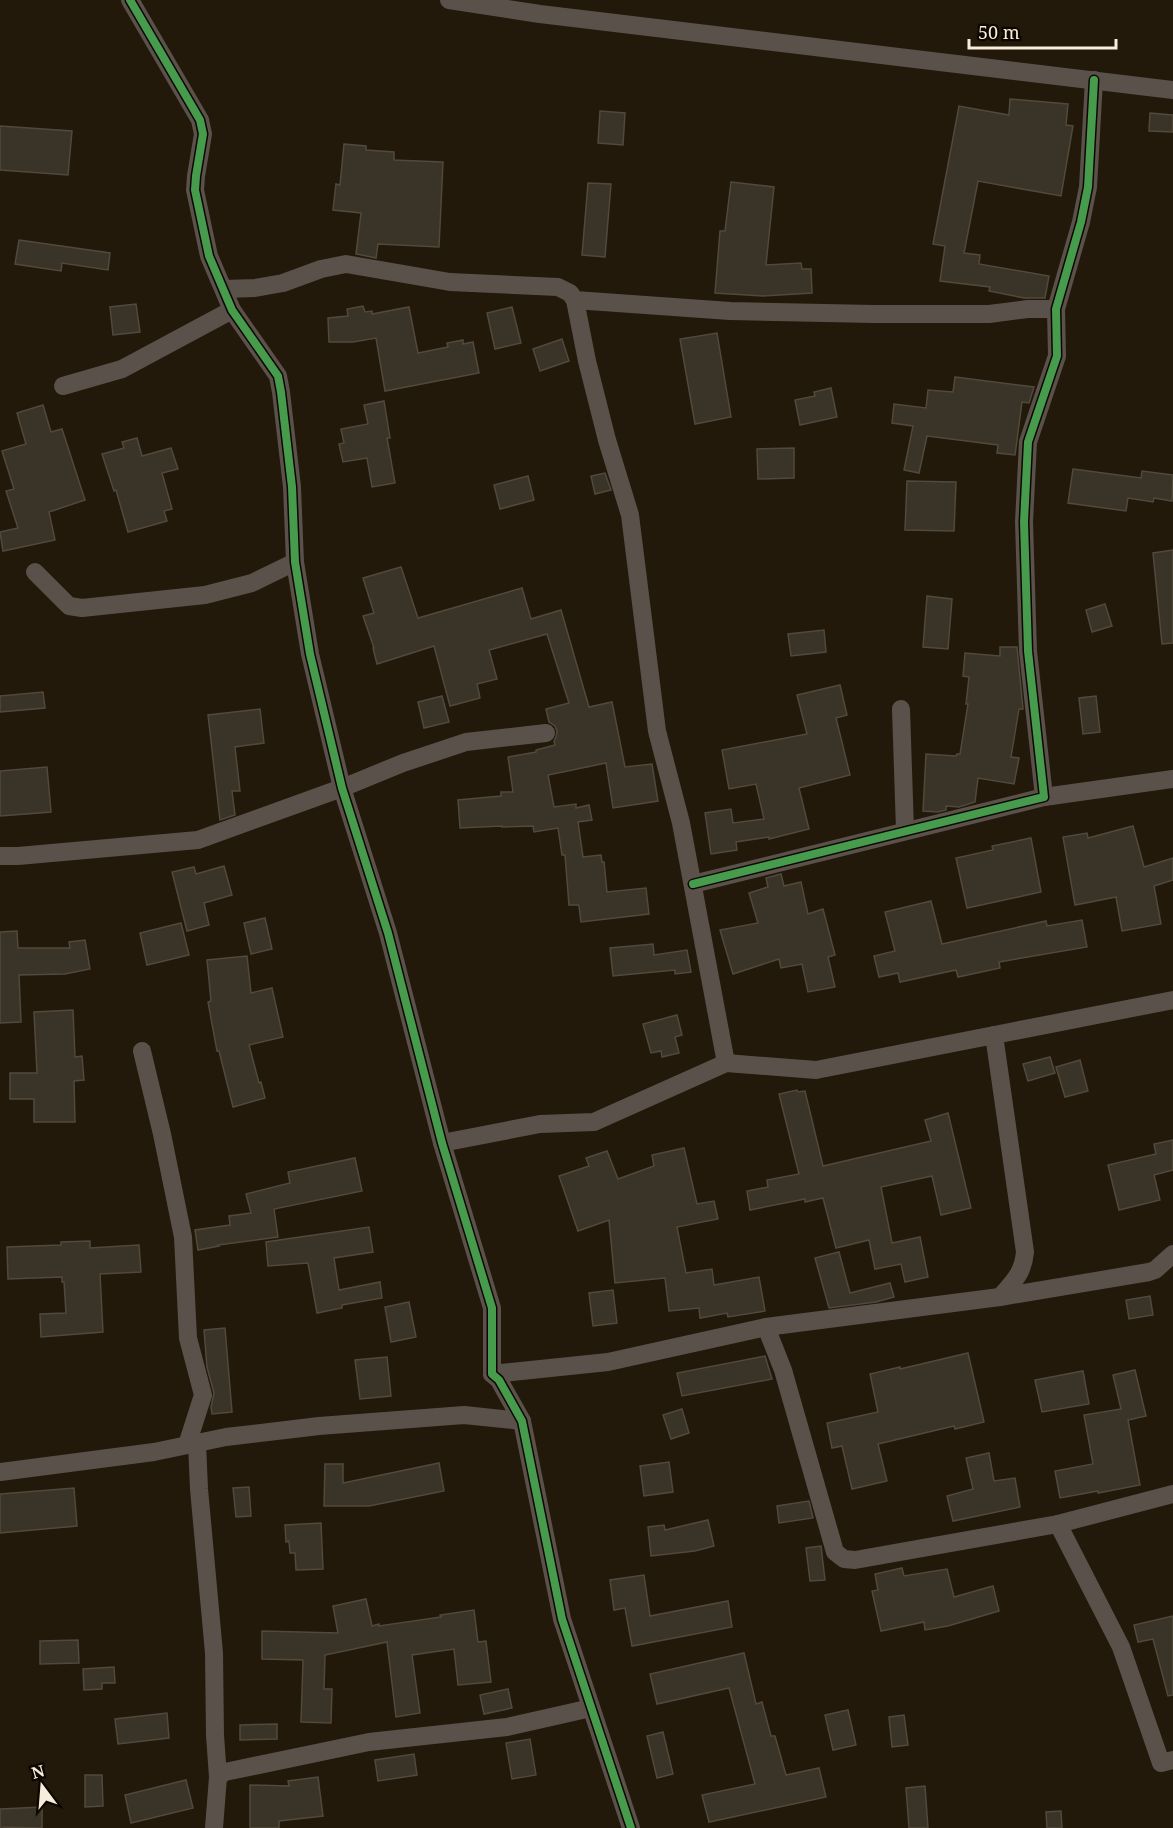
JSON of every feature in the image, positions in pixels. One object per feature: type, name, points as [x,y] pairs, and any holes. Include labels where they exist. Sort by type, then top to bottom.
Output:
[{"type":"street","points":[[130,0],[201,120],[203,134],[195,190],[209,256],[232,310],[278,376],[292,487],[295,562],[310,654],[342,788],[388,933],[442,1143],[492,1308],[492,1374],[499,1380],[522,1421],[562,1619],[631,1828]]},
{"type":"street","points":[[449,0],[540,14],[1173,90]]},
{"type":"street","points":[[1044,797],[1028,651],[1024,522],[1028,442],[1057,356],[1056,309],[1081,222],[1088,187],[1094,80]]},
{"type":"street","points":[[224,289],[255,288],[282,283],[321,269],[346,264],[450,282],[558,287],[570,293],[575,300],[604,429],[630,515],[657,731],[681,823],[726,1063]]},
{"type":"street","points":[[575,300],[730,311],[874,314],[989,314],[1028,309],[1056,309]]},
{"type":"street","points":[[63,386],[122,369],[232,310]]},
{"type":"street","points":[[35,572],[69,606],[82,608],[205,595],[252,583],[295,562]]},
{"type":"street","points":[[901,709],[905,830]]},
{"type":"street","points":[[0,856],[198,840],[342,788],[403,763],[466,742],[546,733]]},
{"type":"street","points":[[693,884],[1044,797],[1173,779]]},
{"type":"street","points":[[442,1143],[540,1124],[594,1122],[726,1063],[816,1070],[1173,1000]]},
{"type":"street","points":[[994,1035],[1025,1252],[1024,1265],[1019,1275],[1000,1297]]},
{"type":"street","points":[[142,1051],[183,1237],[188,1338],[203,1395],[192,1444],[199,1489],[214,1653],[214,1735],[218,1777],[214,1828]]},
{"type":"street","points":[[492,1374],[608,1362],[766,1327],[1000,1297],[1149,1272],[1155,1270],[1173,1254]]},
{"type":"street","points":[[766,1327],[783,1370],[836,1552],[844,1559],[855,1560],[1058,1524],[1173,1494]]},
{"type":"street","points":[[0,1472],[154,1452],[226,1437],[319,1426],[464,1415],[522,1421]]},
{"type":"street","points":[[1058,1524],[1121,1647],[1161,1763],[1173,1760]]},
{"type":"street","points":[[218,1777],[225,1772],[369,1742],[507,1727],[591,1708]]},
{"type":"building","points":[[1010,99],[1068,104],[1066,125],[1073,126],[1061,196],[978,181],[964,253],[980,255],[979,264],[1049,276],[1045,298],[1024,298],[989,291],[990,287],[940,281],[945,246],[933,244],[959,106],[1009,115]]},
{"type":"building","points":[[600,111],[625,113],[623,145],[598,143]]},
{"type":"building","points":[[1150,113],[1173,115],[1173,132],[1149,131]]},
{"type":"building","points":[[0,126],[72,131],[68,175],[0,170]]},
{"type":"building","points":[[344,144],[366,146],[366,150],[394,152],[394,160],[443,162],[439,247],[378,244],[376,258],[356,254],[361,213],[333,210],[336,184],[340,185]]},
{"type":"building","points":[[731,182],[774,187],[766,265],[801,263],[802,269],[811,269],[812,293],[763,296],[715,293],[720,231],[725,231]]},
{"type":"building","points":[[588,183],[611,184],[605,257],[582,255]]},
{"type":"building","points":[[19,240],[110,253],[108,270],[62,263],[61,271],[15,264]]},
{"type":"building","points":[[136,304],[140,332],[113,335],[110,307]]},
{"type":"building","points":[[363,306],[365,312],[372,311],[372,314],[409,307],[418,353],[448,347],[447,343],[463,340],[463,344],[473,342],[479,373],[385,391],[376,338],[353,342],[329,342],[328,318],[348,316],[347,309]]},
{"type":"building","points":[[512,307],[521,343],[495,349],[487,313]]},
{"type":"building","points":[[717,333],[731,417],[695,424],[680,339]]},
{"type":"building","points":[[562,339],[569,361],[540,371],[533,349]]},
{"type":"building","points":[[955,377],[1034,387],[1029,403],[1022,402],[1015,455],[997,453],[998,445],[927,436],[919,473],[904,470],[913,426],[892,423],[894,404],[926,408],[928,390],[953,392]]},
{"type":"building","points":[[831,388],[837,417],[800,425],[795,400],[815,396],[814,392]]},
{"type":"building","points":[[384,401],[390,438],[387,438],[395,483],[372,487],[367,458],[343,462],[339,444],[344,443],[341,429],[368,424],[364,405]]},
{"type":"building","points":[[43,405],[51,432],[62,429],[85,500],[49,512],[55,540],[3,551],[0,532],[18,528],[6,491],[14,489],[2,451],[26,444],[17,413]]},
{"type":"building","points":[[137,438],[142,456],[171,448],[178,469],[162,473],[172,509],[164,511],[167,521],[128,532],[116,490],[114,491],[102,454],[124,448],[122,442]]},
{"type":"building","points":[[794,448],[794,478],[758,479],[757,449]]},
{"type":"building","points":[[1073,469],[1141,478],[1142,471],[1173,475],[1172,501],[1154,498],[1153,502],[1128,498],[1126,511],[1068,503]]},
{"type":"building","points":[[605,473],[611,490],[595,494],[591,476]]},
{"type":"building","points":[[528,476],[534,500],[500,509],[494,485]]},
{"type":"building","points":[[907,481],[956,482],[954,531],[905,530]]},
{"type":"building","points":[[1173,550],[1173,643],[1162,644],[1153,553]]},
{"type":"building","points":[[401,567],[418,618],[522,588],[531,619],[561,610],[589,707],[612,702],[625,767],[652,764],[658,801],[613,808],[606,763],[548,775],[554,807],[576,804],[576,808],[589,805],[592,820],[578,822],[583,857],[601,855],[602,862],[604,862],[607,892],[646,888],[649,914],[581,922],[579,906],[569,905],[565,855],[562,855],[558,828],[534,832],[533,826],[460,828],[458,800],[501,796],[501,792],[513,792],[508,757],[536,752],[536,750],[555,745],[557,731],[555,726],[549,722],[546,709],[569,703],[547,634],[489,650],[497,679],[477,684],[480,698],[450,706],[434,646],[377,664],[363,616],[374,613],[363,578]]},
{"type":"building","points":[[927,596],[952,599],[948,649],[923,647]]},
{"type":"building","points":[[1105,604],[1112,626],[1092,632],[1086,610]]},
{"type":"building","points":[[824,630],[826,652],[791,656],[788,634]]},
{"type":"building","points":[[1000,647],[1017,647],[1023,709],[1019,709],[1011,757],[1019,758],[1014,784],[978,778],[975,802],[959,807],[946,806],[946,810],[938,812],[923,811],[926,754],[956,756],[960,754],[968,704],[966,704],[969,677],[963,676],[965,653],[1000,656]]},
{"type":"building","points":[[840,685],[847,715],[836,718],[850,775],[799,788],[809,829],[769,839],[769,837],[736,842],[737,850],[711,854],[705,813],[731,809],[733,823],[764,819],[756,784],[729,789],[722,750],[807,734],[797,695]]},
{"type":"building","points":[[43,692],[45,708],[0,712],[0,696]]},
{"type":"building","points":[[442,696],[449,722],[424,728],[418,702]]},
{"type":"building","points":[[1096,696],[1100,732],[1083,734],[1079,698]]},
{"type":"building","points":[[260,709],[264,743],[235,747],[240,791],[232,791],[235,815],[220,820],[208,715]]},
{"type":"building","points":[[47,767],[51,812],[0,816],[0,771]]},
{"type":"building","points":[[1133,826],[1144,867],[1173,858],[1173,880],[1154,886],[1161,924],[1122,931],[1116,897],[1075,905],[1063,837],[1087,833],[1088,838]]},
{"type":"building","points":[[1031,838],[1041,892],[967,908],[956,858],[993,850],[992,846]]},
{"type":"building","points":[[224,866],[232,895],[204,903],[209,925],[187,931],[172,872],[194,867],[196,874]]},
{"type":"building","points":[[781,874],[784,886],[801,882],[808,914],[823,909],[835,955],[828,957],[835,987],[808,992],[802,964],[781,968],[779,959],[733,974],[720,930],[758,923],[749,893],[768,887],[766,878]]},
{"type":"building","points":[[931,901],[942,944],[1046,921],[1047,926],[1082,920],[1087,947],[999,962],[1000,968],[958,977],[956,970],[900,982],[898,973],[879,977],[874,956],[895,951],[885,912]]},
{"type":"building","points":[[265,918],[272,949],[251,954],[244,923]]},
{"type":"building","points":[[181,923],[189,955],[147,965],[140,933]]},
{"type":"building","points":[[17,931],[18,948],[70,948],[69,942],[85,940],[90,969],[65,974],[19,975],[21,1022],[0,1023],[0,932]]},
{"type":"building","points":[[653,944],[654,955],[687,950],[691,972],[675,974],[675,970],[613,976],[610,948]]},
{"type":"building","points":[[247,956],[251,993],[272,988],[283,1037],[249,1045],[265,1098],[233,1107],[219,1051],[217,1051],[208,1002],[211,1001],[207,960]]},
{"type":"building","points":[[73,1010],[75,1057],[82,1056],[84,1080],[74,1081],[75,1122],[34,1122],[34,1099],[10,1099],[10,1073],[37,1073],[34,1012]]},
{"type":"building","points":[[677,1015],[682,1035],[675,1037],[679,1053],[662,1057],[661,1051],[651,1053],[643,1024]]},
{"type":"building","points":[[1050,1057],[1055,1073],[1028,1081],[1023,1064]]},
{"type":"building","points":[[1080,1060],[1088,1091],[1065,1097],[1056,1067]]},
{"type":"building","points":[[797,1090],[798,1092],[805,1091],[823,1166],[931,1141],[925,1120],[948,1113],[971,1208],[941,1215],[932,1176],[881,1187],[892,1243],[920,1237],[928,1277],[905,1282],[901,1264],[875,1269],[869,1240],[836,1248],[823,1198],[805,1202],[805,1199],[750,1210],[747,1191],[768,1187],[767,1180],[799,1174],[779,1094]]},
{"type":"building","points":[[1173,1140],[1173,1170],[1154,1175],[1160,1200],[1119,1210],[1108,1165],[1156,1154],[1154,1144]]},
{"type":"building","points":[[684,1148],[697,1204],[714,1201],[718,1219],[677,1227],[686,1273],[712,1269],[714,1285],[759,1277],[765,1311],[728,1317],[727,1313],[700,1318],[699,1308],[669,1311],[665,1278],[615,1283],[609,1220],[578,1231],[559,1176],[589,1166],[586,1158],[607,1151],[618,1179],[654,1166],[652,1155]]},
{"type":"building","points":[[355,1158],[362,1191],[274,1209],[278,1237],[198,1250],[195,1230],[230,1225],[229,1216],[251,1213],[246,1194],[290,1183],[288,1172]]},
{"type":"building","points":[[369,1227],[373,1252],[334,1258],[339,1290],[380,1282],[382,1298],[342,1305],[342,1308],[317,1313],[308,1263],[268,1266],[266,1242]]},
{"type":"building","points":[[90,1241],[90,1248],[139,1245],[141,1272],[100,1274],[103,1332],[41,1337],[40,1314],[66,1313],[64,1282],[62,1282],[62,1277],[8,1279],[7,1247],[61,1245],[61,1242]]},
{"type":"building","points":[[839,1252],[850,1293],[890,1283],[894,1297],[876,1302],[829,1308],[815,1258]]},
{"type":"building","points":[[613,1290],[617,1323],[593,1326],[589,1293]]},
{"type":"building","points":[[1150,1296],[1153,1315],[1129,1319],[1126,1300]]},
{"type":"building","points":[[409,1302],[416,1337],[391,1342],[385,1307]]},
{"type":"building","points":[[225,1328],[232,1412],[212,1414],[214,1393],[207,1367],[204,1330]]},
{"type":"building","points":[[968,1353],[984,1422],[955,1429],[954,1426],[878,1444],[887,1481],[852,1489],[842,1446],[832,1448],[827,1423],[878,1412],[870,1374]]},
{"type":"building","points":[[765,1356],[772,1379],[682,1396],[677,1373]]},
{"type":"building","points":[[387,1357],[391,1396],[360,1399],[355,1360]]},
{"type":"building","points":[[1135,1370],[1146,1416],[1128,1420],[1140,1485],[1060,1498],[1055,1471],[1093,1464],[1084,1415],[1121,1409],[1113,1375]]},
{"type":"building","points":[[1083,1371],[1089,1404],[1042,1412],[1035,1380]]},
{"type":"building","points":[[682,1409],[689,1433],[671,1439],[663,1415]]},
{"type":"building","points":[[989,1453],[994,1481],[1015,1478],[1020,1507],[953,1521],[947,1496],[973,1489],[966,1458]]},
{"type":"building","points":[[669,1462],[673,1492],[644,1496],[640,1466]]},
{"type":"building","points":[[439,1463],[444,1491],[369,1506],[324,1506],[325,1464],[343,1464],[343,1483]]},
{"type":"building","points":[[249,1487],[251,1516],[236,1517],[233,1488]]},
{"type":"building","points":[[74,1488],[77,1526],[0,1533],[0,1494]]},
{"type":"building","points":[[809,1501],[813,1518],[779,1523],[777,1506]]},
{"type":"building","points":[[708,1520],[714,1546],[695,1551],[651,1556],[648,1527],[664,1525],[665,1530]]},
{"type":"building","points":[[321,1523],[323,1569],[296,1570],[295,1553],[290,1553],[289,1541],[286,1542],[285,1525]]},
{"type":"building","points":[[821,1546],[825,1580],[810,1581],[806,1548]]},
{"type":"building","points":[[902,1568],[904,1576],[947,1569],[954,1597],[993,1586],[999,1611],[948,1626],[925,1630],[924,1622],[881,1631],[872,1591],[878,1590],[875,1574]]},
{"type":"building","points":[[644,1575],[650,1616],[728,1601],[732,1627],[632,1646],[625,1608],[614,1610],[610,1580]]},
{"type":"building","points":[[366,1599],[372,1626],[441,1617],[440,1615],[474,1610],[478,1642],[486,1641],[491,1682],[458,1685],[454,1649],[412,1655],[420,1713],[396,1717],[387,1642],[325,1655],[324,1689],[332,1689],[331,1723],[301,1722],[303,1660],[262,1659],[262,1631],[338,1633],[333,1606]]},
{"type":"building","points":[[1173,1616],[1173,1695],[1168,1696],[1153,1639],[1138,1642],[1134,1625]]},
{"type":"building","points":[[78,1640],[79,1663],[40,1664],[40,1641]]},
{"type":"building","points":[[744,1653],[756,1704],[762,1702],[771,1736],[775,1736],[786,1775],[819,1768],[826,1797],[709,1822],[702,1795],[755,1784],[729,1688],[657,1704],[650,1674]]},
{"type":"building","points":[[114,1667],[115,1683],[102,1683],[102,1689],[84,1690],[83,1669]]},
{"type":"building","points":[[508,1689],[512,1708],[484,1714],[480,1695]]},
{"type":"building","points":[[848,1710],[856,1745],[833,1750],[825,1715]]},
{"type":"building","points":[[167,1713],[169,1738],[118,1744],[115,1719]]},
{"type":"building","points":[[904,1715],[908,1745],[892,1747],[889,1717]]},
{"type":"building","points":[[277,1724],[277,1739],[240,1740],[240,1725]]},
{"type":"building","points":[[663,1732],[673,1774],[657,1778],[647,1736]]},
{"type":"building","points":[[530,1739],[536,1775],[512,1779],[506,1743]]},
{"type":"building","points":[[414,1754],[417,1775],[378,1781],[375,1760]]},
{"type":"building","points":[[85,1775],[102,1775],[103,1806],[85,1807]]},
{"type":"building","points":[[318,1777],[323,1816],[279,1821],[279,1828],[250,1828],[250,1785],[289,1786],[288,1781]]},
{"type":"building","points":[[186,1780],[193,1808],[131,1823],[125,1795]]},
{"type":"building","points":[[925,1786],[928,1828],[909,1828],[906,1788]]},
{"type":"building","points":[[42,1807],[42,1828],[0,1827],[0,1809]]},
{"type":"building","points":[[1061,1811],[1062,1828],[1047,1828],[1046,1812]]},
{"type":"cycle path","points":[[130,0],[200,120],[203,134],[195,190],[209,256],[232,310],[278,376],[292,487],[295,562],[310,654],[342,788],[388,933],[442,1143],[492,1308],[492,1374],[499,1380],[522,1421],[562,1619],[631,1828]]},
{"type":"cycle path","points":[[693,884],[1044,797],[1028,651],[1024,522],[1028,442],[1057,356],[1056,309],[1081,222],[1088,187],[1094,80]]}]
